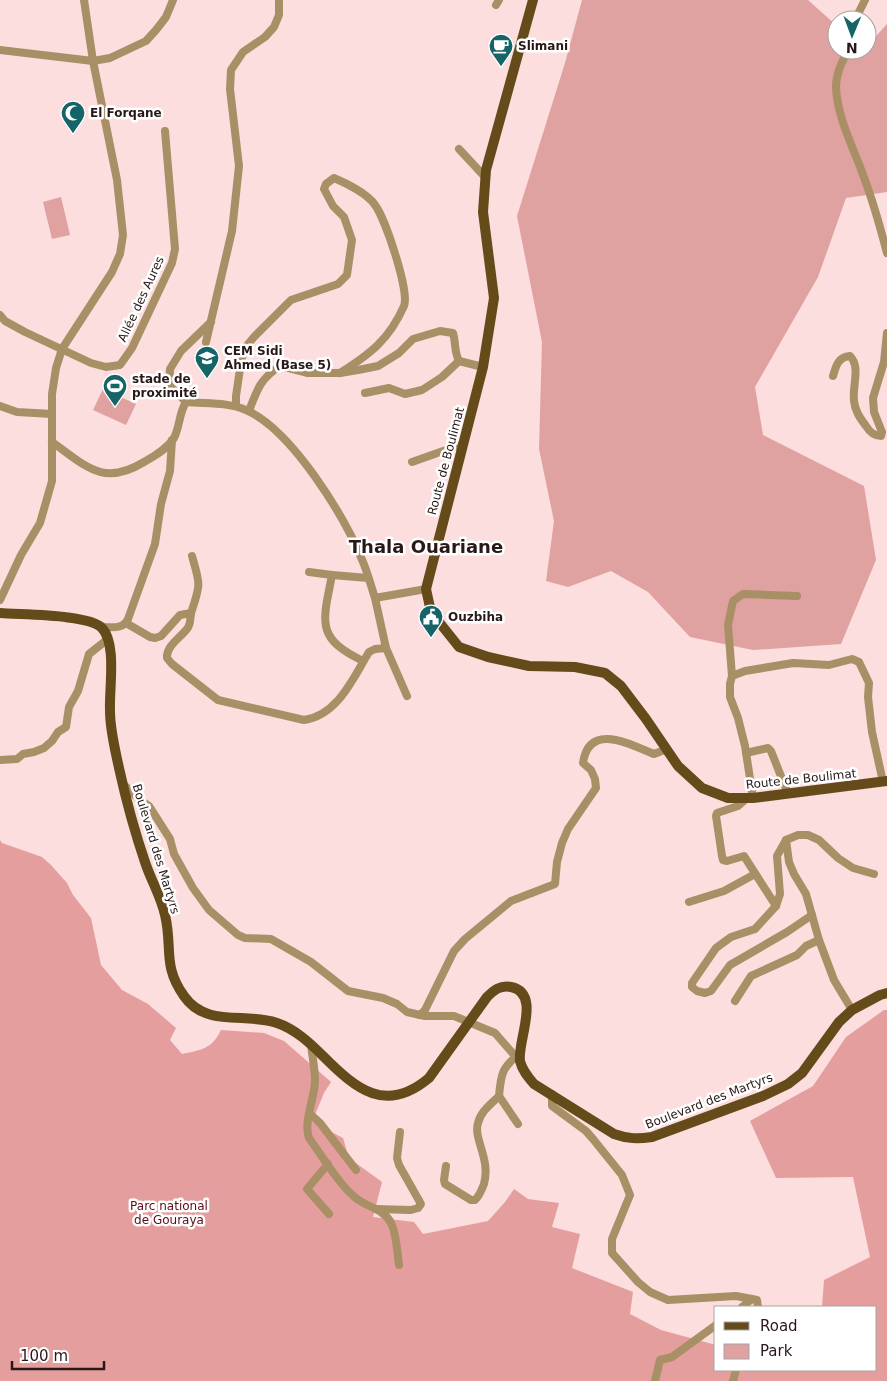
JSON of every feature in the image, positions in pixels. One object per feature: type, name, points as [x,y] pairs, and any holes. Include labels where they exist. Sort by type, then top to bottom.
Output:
[{"type":"main road","name":"Route de Boulimat","points":[[533,0],[486,170],[483,212],[494,298],[483,367],[426,589],[431,612],[458,647],[488,657],[529,666],[575,668],[605,673],[621,686],[678,766],[702,788],[728,798],[788,794],[885,781]]},
{"type":"main road","points":[[0,613],[86,620],[101,627]]},
{"type":"main road","name":"Boulevard des Martyrs","points":[[101,627],[108,639],[111,652],[109,694],[113,742],[146,867],[166,916],[169,966],[174,982],[185,999],[199,1011],[217,1017],[257,1019],[275,1022],[288,1027],[311,1044],[355,1085],[371,1093],[390,1096],[406,1093],[417,1088],[429,1078],[494,990],[502,986],[511,987],[520,990],[525,997],[527,1019],[518,1055],[527,1076],[534,1084],[614,1134],[627,1138],[652,1138],[763,1096],[788,1084],[802,1072],[833,1029],[852,1010],[887,993]]},
{"type":"street","points":[[0,600],[21,555],[40,522],[52,481],[53,385],[62,349],[112,272],[120,254],[123,235],[117,180],[93,61],[84,0]]},
{"type":"street","points":[[0,50],[93,61],[110,58],[146,40],[166,17],[174,0]]},
{"type":"street","points":[[206,342],[232,231],[239,166],[230,89],[231,70],[243,52],[265,37],[274,27],[280,15],[279,0]]},
{"type":"street","points":[[843,60],[838,72],[836,88],[847,135],[876,211],[887,253]]},
{"type":"street","name":"Allée des Aures","points":[[0,315],[6,321],[25,332],[91,363],[106,367],[120,365],[132,348],[172,263],[175,249],[164,131]]},
{"type":"street","points":[[459,149],[485,177]]},
{"type":"street","points":[[236,406],[244,349],[254,337],[291,300],[338,284],[347,275],[352,240],[344,217],[332,206],[324,189],[326,184],[334,178],[347,183],[374,203],[384,222],[406,291],[405,304],[386,338],[367,355],[340,373]]},
{"type":"street","points":[[210,322],[181,351],[170,369],[169,385],[186,402],[236,406],[249,411],[278,432],[296,450],[336,509],[360,555],[376,598],[386,648],[407,696]]},
{"type":"street","points":[[249,411],[259,387],[267,374],[280,366],[307,373],[340,373],[378,366],[399,353],[413,339],[440,331],[453,333],[456,343],[455,353],[459,361],[483,367]]},
{"type":"street","points":[[833,376],[838,362],[844,356],[850,356],[854,360],[856,371],[854,400],[857,413],[869,430],[877,436],[881,436],[882,432],[874,412],[873,398],[884,362],[887,333]]},
{"type":"street","points":[[366,393],[389,388],[405,394],[422,390],[442,377],[459,361]]},
{"type":"street","points":[[52,442],[86,467],[104,474],[118,474],[160,453],[172,440],[179,428],[182,409],[186,402]]},
{"type":"street","points":[[0,406],[17,412],[52,414]]},
{"type":"street","points":[[101,627],[119,627],[126,623],[155,544],[161,504],[170,471],[172,440]]},
{"type":"street","points":[[412,462],[463,444]]},
{"type":"street","points":[[192,556],[199,581],[196,599],[188,627],[168,650],[167,658],[218,700],[304,720],[311,719],[331,708],[344,694],[369,652],[374,649],[386,648]]},
{"type":"street","points":[[309,572],[368,578]]},
{"type":"street","points":[[332,575],[326,608],[326,630],[330,638],[344,652],[363,661]]},
{"type":"street","points":[[376,598],[426,589]]},
{"type":"street","points":[[776,906],[744,856],[727,861],[724,860],[716,816],[717,813],[738,806],[750,798],[746,753],[738,718],[730,697],[732,676],[728,625],[733,601],[743,594],[797,596]]},
{"type":"street","points":[[126,623],[155,638],[161,636],[180,615],[191,613]]},
{"type":"street","points":[[0,760],[17,759],[23,754],[44,748],[52,742],[58,732],[66,727],[69,707],[78,691],[88,654],[108,639]]},
{"type":"street","points":[[732,676],[745,670],[794,663],[829,665],[852,658],[859,662],[869,683],[868,697],[872,732],[885,781]]},
{"type":"street","points":[[420,1015],[425,1010],[454,951],[465,939],[511,901],[555,884],[557,862],[565,836],[579,810],[596,788],[595,778],[591,770],[582,763],[586,749],[594,742],[602,739],[634,746],[654,754],[667,749]]},
{"type":"street","points":[[746,753],[768,748],[771,751],[788,794]]},
{"type":"street","points":[[123,784],[138,799],[150,806],[170,839],[174,854],[193,888],[209,910],[238,935],[246,938],[271,939],[311,962],[348,991],[383,998],[397,1004],[407,1012],[425,1016],[454,1016],[495,1034],[518,1055],[508,1062],[501,1075],[499,1096],[481,1114],[477,1125],[486,1162],[486,1176],[480,1196],[471,1200],[445,1184],[446,1166]]},
{"type":"street","points":[[812,915],[730,965],[711,991],[705,993],[697,992],[692,987],[692,983],[716,948],[731,937],[755,928],[776,906],[780,894],[777,856],[786,840],[798,835],[808,835],[819,840],[838,858],[853,868],[874,874]]},
{"type":"street","points":[[786,840],[794,874],[806,894],[819,940],[834,980],[852,1010]]},
{"type":"street","points":[[689,902],[724,891],[755,874]]},
{"type":"street","points":[[735,1001],[751,976],[796,954],[806,946],[819,940]]},
{"type":"street","points":[[311,1044],[315,1080],[307,1132],[309,1138],[357,1199],[376,1209],[387,1217],[392,1224],[399,1265]]},
{"type":"street","points":[[552,1094],[552,1106],[586,1131],[618,1170],[627,1186],[630,1195],[612,1239],[612,1253],[625,1270],[650,1292],[668,1300],[736,1296],[757,1300],[758,1306]]},
{"type":"street","points":[[499,1096],[518,1124]]},
{"type":"street","points":[[310,1114],[320,1123],[356,1170]]},
{"type":"street","points":[[376,1209],[411,1210],[418,1208],[420,1204],[397,1158],[400,1132]]},
{"type":"street","points":[[328,1164],[307,1189],[329,1214]]},
{"type":"street","points":[[743,1306],[752,1299]]},
{"type":"street","points":[[654,1381],[660,1360],[672,1357],[714,1326]]},
{"type":"green space","points":[[582,0],[808,0],[827,17],[827,60],[877,60],[877,35],[887,24],[887,192],[846,198],[818,277],[755,387],[763,435],[864,486],[876,560],[841,644],[753,650],[690,637],[648,592],[611,571],[568,587],[546,581],[554,521],[539,449],[542,342],[517,216],[565,63]]},
{"type":"green space","points":[[61,197],[70,235],[52,239],[43,202]]},
{"type":"green space","name":"stade de proximité","points":[[103,389],[136,404],[126,425],[93,410]]},
{"type":"green space","name":"Parc national de Gouraya","points":[[0,840],[2,843],[42,857],[67,883],[73,895],[91,918],[101,965],[122,990],[148,1004],[176,1028],[170,1040],[182,1054],[200,1050],[210,1045],[221,1030],[264,1033],[284,1041],[331,1082],[324,1093],[312,1122],[343,1138],[349,1158],[382,1182],[373,1217],[414,1222],[423,1234],[488,1221],[514,1189],[528,1199],[559,1203],[552,1227],[580,1234],[572,1268],[633,1292],[630,1314],[661,1330],[714,1344],[714,1371],[877,1371],[877,1306],[822,1306],[824,1280],[870,1257],[853,1177],[776,1178],[750,1121],[813,1086],[846,1037],[884,1010],[887,1010],[887,1381],[0,1381]]},
{"type":"place","name":"Slimani","points":[[501,67]]},
{"type":"place","name":"El Forqane","points":[[73,134]]},
{"type":"place","name":"CEM Sidi Ahmed (Base 5)","points":[[207,379]]},
{"type":"place","name":"stade de proximité","points":[[115,407]]},
{"type":"place","name":"Ouzbiha","points":[[431,638]]},
{"type":"district","name":"Thala Ouariane","points":[[426,546]]}]
